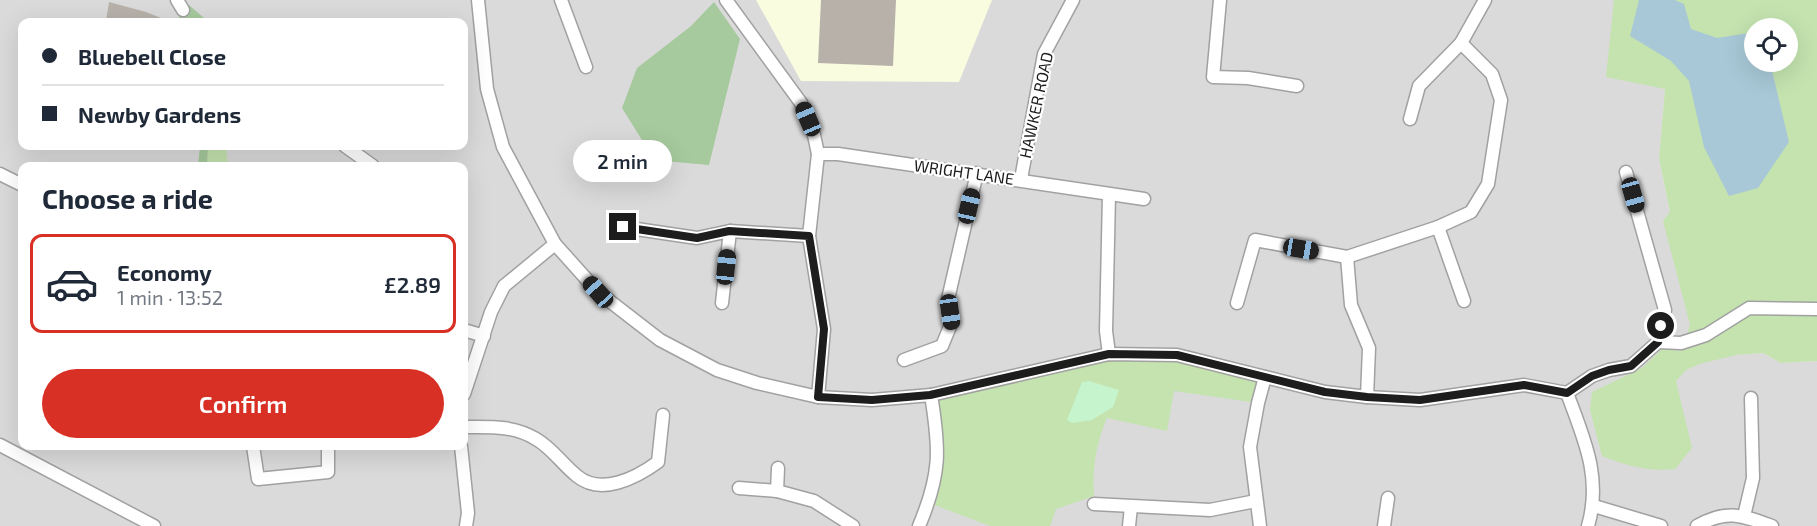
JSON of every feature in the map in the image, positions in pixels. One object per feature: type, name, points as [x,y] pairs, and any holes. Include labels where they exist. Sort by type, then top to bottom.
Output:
[{"type":"street","points":[[478,0],[488,89],[503,147],[555,244],[598,292],[660,340],[717,370],[756,383],[818,397],[872,400],[930,395],[1109,354],[1177,355],[1325,392],[1367,397],[1420,400],[1524,385],[1567,393],[1592,376],[1631,366],[1658,342],[1665,310],[1626,172]]},
{"type":"street","points":[[561,0],[586,67]]},
{"type":"street","points":[[726,0],[801,103],[814,135],[818,154],[809,236],[824,329],[818,397]]},
{"type":"street","name":"HAWKER ROAD","points":[[1021,180],[1044,54],[1073,0]]},
{"type":"street","points":[[1220,0],[1213,77],[1248,78],[1297,86]]},
{"type":"street","points":[[1410,119],[1419,86],[1461,43],[1485,0]]},
{"type":"street","points":[[1237,303],[1255,240],[1347,257],[1438,227],[1471,212],[1488,184],[1501,100],[1492,74],[1461,43]]},
{"type":"street","points":[[351,150],[367,162]]},
{"type":"street","name":"WRIGHT LANE","points":[[818,154],[838,154],[976,173],[1144,199]]},
{"type":"street","points":[[904,360],[942,346],[951,324],[948,299],[976,173]]},
{"type":"street","points":[[0,174],[18,183]]},
{"type":"street","points":[[1109,195],[1106,331],[1109,354]]},
{"type":"street","points":[[623,227],[697,238],[729,231],[809,236]]},
{"type":"street","points":[[1438,227],[1464,301]]},
{"type":"street","points":[[722,303],[729,231]]},
{"type":"street","points":[[468,382],[491,312],[504,286],[555,244]]},
{"type":"street","points":[[1347,257],[1351,304],[1369,348],[1367,397]]},
{"type":"street","points":[[1658,342],[1681,343],[1706,335],[1749,308],[1817,309]]},
{"type":"street","points":[[468,331],[484,336]]},
{"type":"street","points":[[1260,526],[1250,447],[1257,403],[1265,377]]},
{"type":"street","points":[[1567,393],[1591,457],[1594,506],[1588,526]]},
{"type":"street","points":[[920,526],[938,474],[939,450],[930,395]]},
{"type":"street","points":[[1744,516],[1753,478],[1751,398]]},
{"type":"street","points":[[468,427],[505,427],[523,432],[547,447],[579,478],[592,483],[610,484],[629,480],[661,466],[663,415]]},
{"type":"street","points":[[0,445],[154,526]]},
{"type":"street","points":[[254,450],[258,479],[328,472],[328,450]]},
{"type":"street","points":[[462,450],[466,482],[466,526]]},
{"type":"street","points":[[777,491],[778,468]]},
{"type":"street","points":[[739,488],[777,491],[814,501],[853,526]]},
{"type":"street","points":[[1384,526],[1388,498]]},
{"type":"street","points":[[1094,504],[1210,510],[1256,501]]},
{"type":"street","points":[[1594,506],[1661,526]]},
{"type":"street","points":[[1129,526],[1131,507]]},
{"type":"street","points":[[1696,526],[1716,515],[1744,516],[1772,526]]},
{"type":"shaded area","points":[[0,0],[1615,0],[1665,89],[1659,158],[1670,212],[1737,355],[1763,353],[1781,363],[1817,361],[1817,526],[0,526]]},
{"type":"shaded area","points":[[756,0],[992,0],[959,82],[801,81]]},
{"type":"green space","points":[[1614,0],[1817,0],[1817,361],[1781,363],[1763,353],[1737,355],[1702,363],[1686,370],[1676,381],[1692,448],[1675,469],[1656,470],[1621,463],[1602,456],[1590,410],[1592,392],[1642,368],[1662,349],[1681,351],[1690,325],[1663,221],[1670,212],[1659,158],[1665,89],[1606,77]]},
{"type":"green space","points":[[714,2],[740,39],[709,165],[664,161],[642,140],[622,108],[637,68],[691,26]]},
{"type":"green space","points":[[189,5],[204,18],[178,18]]},
{"type":"green space","points":[[200,150],[208,150],[207,162],[198,162]]},
{"type":"green space","points":[[208,150],[226,150],[228,162],[207,162]]},
{"type":"green space","points":[[1177,355],[1265,377],[1258,403],[1174,391],[1167,431],[1107,418],[1096,457],[1094,496],[1056,509],[1050,526],[990,526],[929,503],[939,450],[931,395],[1096,359]]},
{"type":"green space","points":[[1089,381],[1119,390],[1113,407],[1092,420],[1072,423],[1067,420],[1082,382]]},
{"type":"water","points":[[1639,0],[1675,0],[1684,4],[1691,29],[1717,38],[1744,34],[1744,72],[1772,72],[1789,142],[1758,188],[1729,196],[1704,147],[1689,81],[1671,61],[1630,36]]},
{"type":"building","points":[[821,0],[896,0],[893,66],[818,63]]},
{"type":"building","points":[[109,2],[161,18],[106,18]]},
{"type":"route","points":[[623,227],[697,238],[729,231],[809,236],[824,329],[818,397],[872,400],[930,395],[1109,354],[1177,355],[1325,392],[1367,397],[1420,400],[1524,385],[1567,393],[1592,376],[1631,366],[1658,342],[1661,326]]}]
